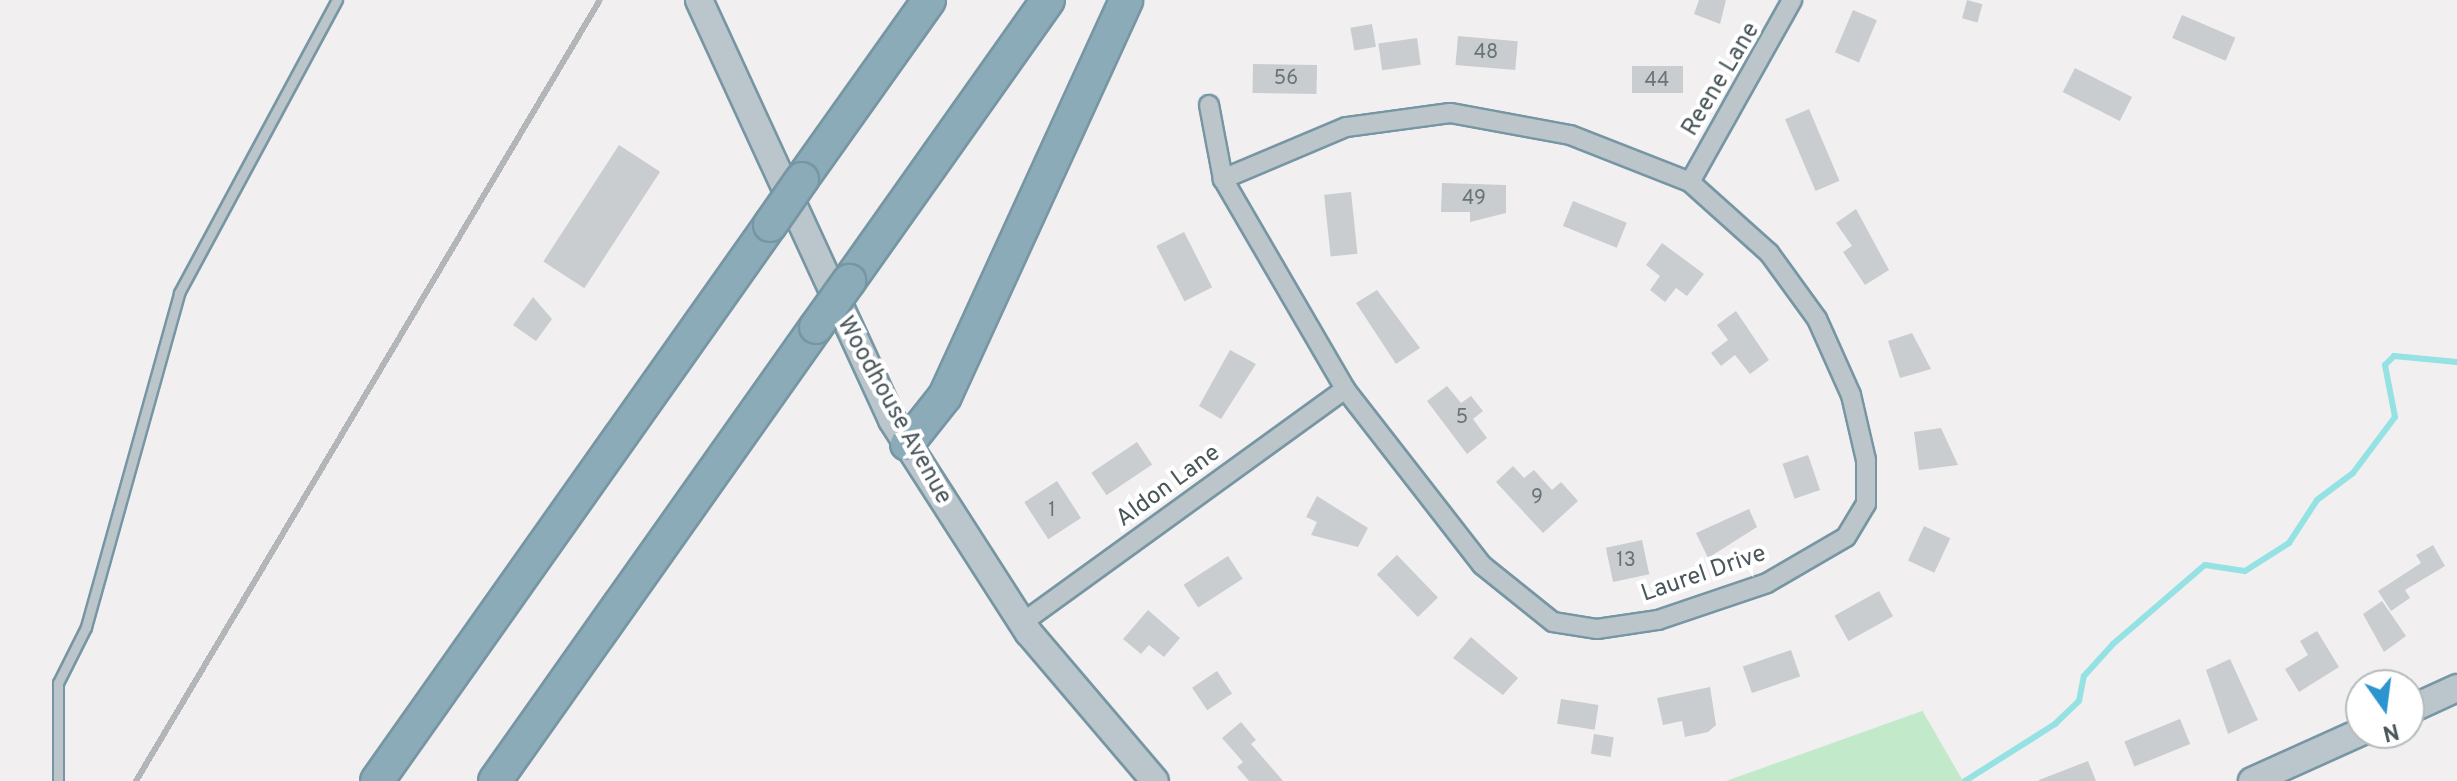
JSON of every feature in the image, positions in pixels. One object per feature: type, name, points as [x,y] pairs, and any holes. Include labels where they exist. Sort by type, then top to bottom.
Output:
[{"type":"highway","points":[[377,781],[929,0]]},
{"type":"highway","points":[[495,781],[1048,0]]},
{"type":"highway","points":[[907,444],[945,396],[1126,0]]},
{"type":"main road","name":"Woodhouse Avenue","points":[[699,0],[846,331],[907,444],[1022,623],[1155,781]]},
{"type":"main road","points":[[2425,703],[2457,688]]},
{"type":"main road","points":[[2252,781],[2345,739]]},
{"type":"street","name":"Reene Lane","points":[[1690,182],[1792,0]]},
{"type":"street","name":"Laurel Drive","points":[[1209,105],[1223,179],[1345,389],[1482,565],[1553,622],[1597,629],[1658,620],[1767,583],[1846,537],[1866,504],[1866,460],[1851,395],[1817,319],[1769,253],[1690,182],[1570,135],[1450,113],[1346,127],[1223,179]]},
{"type":"street","name":"Aldon Lane","points":[[1022,623],[1345,389]]},
{"type":"lane","points":[[58,781],[58,683],[86,627],[179,293],[337,0]]},
{"type":"green space","points":[[1922,711],[1963,781],[1726,781]]},
{"type":"building","points":[[1699,0],[1726,0],[1720,24],[1694,14]]},
{"type":"building","points":[[1967,0],[1982,4],[1978,22],[1962,18]]},
{"type":"building","points":[[1853,10],[1877,20],[1859,63],[1835,52]]},
{"type":"building","points":[[2182,15],[2235,38],[2226,61],[2172,38]]},
{"type":"building","points":[[1372,24],[1376,47],[1354,50],[1350,28]]},
{"type":"building","points":[[1458,36],[1518,41],[1515,70],[1455,65]]},
{"type":"building","points":[[1417,38],[1421,65],[1382,70],[1378,43]]},
{"type":"building","points":[[1253,64],[1317,65],[1316,94],[1252,93]]},
{"type":"building","points":[[1632,66],[1683,66],[1683,93],[1632,93]]},
{"type":"building","points":[[2075,68],[2132,97],[2120,121],[2063,92]]},
{"type":"building","points":[[1809,109],[1839,181],[1816,191],[1785,119]]},
{"type":"building","points":[[619,145],[660,172],[584,288],[543,262]]},
{"type":"building","points":[[1442,183],[1506,185],[1506,213],[1470,222],[1470,212],[1441,212]]},
{"type":"building","points":[[1351,192],[1357,254],[1331,256],[1324,195]]},
{"type":"building","points":[[1573,201],[1627,223],[1617,248],[1563,226]]},
{"type":"building","points":[[1856,209],[1889,270],[1865,285],[1843,252],[1852,246],[1836,223]]},
{"type":"building","points":[[1184,232],[1212,287],[1185,301],[1156,246]]},
{"type":"building","points":[[1662,243],[1704,274],[1687,296],[1676,288],[1665,302],[1650,290],[1660,276],[1646,265]]},
{"type":"building","points":[[1377,290],[1420,348],[1396,364],[1356,303]]},
{"type":"building","points":[[533,297],[552,319],[536,341],[513,325]]},
{"type":"building","points":[[1736,311],[1769,360],[1750,374],[1735,355],[1721,366],[1711,353],[1728,340],[1717,325]]},
{"type":"building","points":[[1912,333],[1931,369],[1900,378],[1888,341]]},
{"type":"building","points":[[1230,350],[1256,364],[1221,419],[1199,406]]},
{"type":"building","points":[[1447,386],[1461,403],[1471,396],[1483,411],[1473,419],[1487,438],[1467,454],[1427,401]]},
{"type":"building","points":[[1941,428],[1958,465],[1919,470],[1914,432]]},
{"type":"building","points":[[1137,442],[1152,464],[1107,495],[1091,473]]},
{"type":"building","points":[[1808,455],[1820,490],[1795,499],[1782,464]]},
{"type":"building","points":[[1513,466],[1524,478],[1534,470],[1552,490],[1561,482],[1578,501],[1543,533],[1496,482]]},
{"type":"building","points":[[1057,481],[1081,518],[1048,539],[1024,502]]},
{"type":"building","points":[[1317,496],[1368,528],[1358,547],[1311,535],[1317,522],[1306,517]]},
{"type":"building","points":[[1749,509],[1757,527],[1708,558],[1696,533]]},
{"type":"building","points":[[1924,526],[1950,538],[1934,573],[1908,560]]},
{"type":"building","points":[[1642,540],[1649,574],[1613,582],[1606,548]]},
{"type":"building","points":[[2433,545],[2445,566],[2405,590],[2410,598],[2391,611],[2378,591],[2421,563],[2416,555]]},
{"type":"building","points":[[1397,555],[1438,597],[1418,617],[1377,574]]},
{"type":"building","points":[[1228,556],[1243,579],[1198,608],[1184,585]]},
{"type":"building","points":[[1879,591],[1893,616],[1848,641],[1834,616]]},
{"type":"building","points":[[2382,601],[2406,636],[2384,652],[2363,614]]},
{"type":"building","points":[[1148,610],[1180,638],[1164,657],[1149,645],[1141,654],[1123,639]]},
{"type":"building","points":[[2317,631],[2339,667],[2299,692],[2285,669],[2308,655],[2300,641]]},
{"type":"building","points":[[1471,637],[1518,678],[1503,695],[1453,658]]},
{"type":"building","points":[[1791,650],[1800,676],[1752,693],[1743,667]]},
{"type":"building","points":[[2230,659],[2258,720],[2228,734],[2206,670]]},
{"type":"building","points":[[1217,671],[1232,693],[1207,710],[1192,688]]},
{"type":"building","points":[[1710,687],[1716,725],[1708,732],[1685,737],[1682,721],[1663,725],[1657,698]]},
{"type":"building","points":[[1561,699],[1599,705],[1595,730],[1557,724]]},
{"type":"building","points":[[2180,719],[2190,744],[2134,767],[2124,741]]},
{"type":"building","points":[[1241,722],[1256,740],[1251,744],[1283,781],[1249,781],[1237,767],[1243,762],[1222,738]]},
{"type":"building","points":[[1594,734],[1614,737],[1611,757],[1591,754]]},
{"type":"building","points":[[2088,761],[2096,781],[2039,781],[2039,780]]},
{"type":"waterway","points":[[1965,781],[2055,724],[2079,701],[2084,676],[2113,644],[2205,565],[2245,571],[2289,543],[2317,500],[2353,473],[2395,417],[2385,365],[2394,356],[2457,362]]},
{"type":"railway","points":[[136,781],[600,0]]}]
